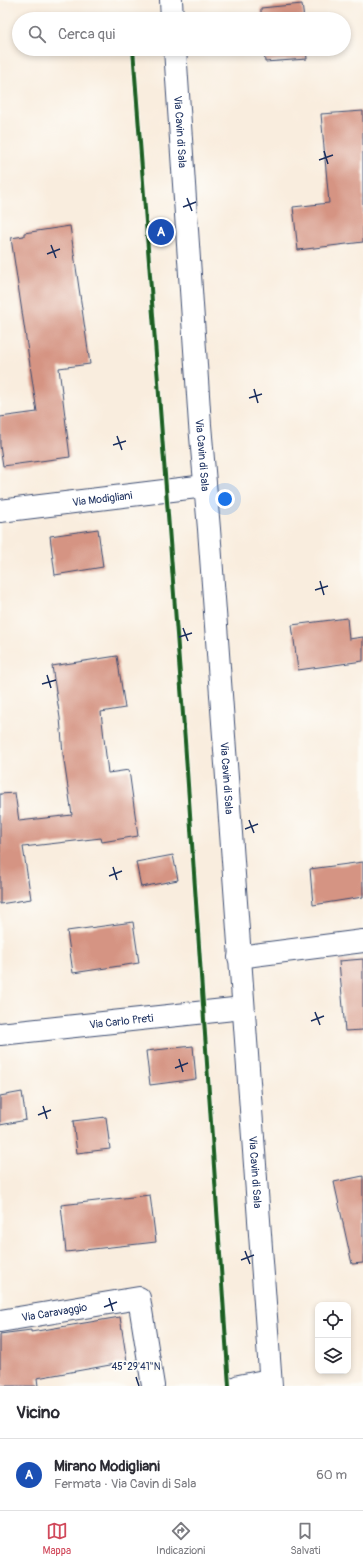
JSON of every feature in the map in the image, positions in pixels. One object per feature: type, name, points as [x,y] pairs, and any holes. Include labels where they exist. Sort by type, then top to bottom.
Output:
[{"type":"main road","points":[[171,0],[172,12]]},
{"type":"main road","name":"Via Cavin di Sala","points":[[174,56],[270,1383]]},
{"type":"main road","name":"Via Modigliani","points":[[0,511],[205,486]]},
{"type":"main road","points":[[239,958],[363,941]]},
{"type":"main road","name":"Via Carlo Preti","points":[[0,1034],[243,1008]]},
{"type":"main road","name":"Via Caravaggio","points":[[0,1321],[140,1298],[153,1386]]},
{"type":"main road","points":[[239,1386],[270,1383]]},
{"type":"building","points":[[302,4],[303,12],[261,12],[261,8]]},
{"type":"building","points":[[265,56],[307,56],[307,59],[265,62]]},
{"type":"building","points":[[363,111],[363,242],[298,250],[293,207],[329,203],[321,114]]},
{"type":"building","points":[[70,226],[90,364],[59,368],[70,457],[3,466],[0,446],[0,417],[37,412],[11,238],[24,236],[24,233]]},
{"type":"building","points":[[98,529],[103,567],[55,575],[50,536]]},
{"type":"building","points":[[347,618],[349,639],[363,637],[363,661],[298,670],[292,625]]},
{"type":"building","points":[[117,656],[125,708],[101,712],[108,773],[129,770],[138,836],[102,842],[101,838],[23,847],[31,899],[0,904],[0,794],[15,793],[19,821],[72,815],[52,666]]},
{"type":"building","points":[[173,855],[178,880],[141,887],[136,862]]},
{"type":"building","points":[[363,862],[363,897],[313,905],[310,869]]},
{"type":"building","points":[[133,922],[139,963],[73,973],[67,931]]},
{"type":"building","points":[[363,959],[363,1030],[345,1031],[339,961]]},
{"type":"building","points":[[193,1046],[196,1079],[150,1085],[146,1051]]},
{"type":"building","points":[[22,1092],[26,1120],[0,1125],[0,1096]]},
{"type":"building","points":[[106,1117],[110,1149],[77,1153],[73,1121]]},
{"type":"building","points":[[363,1176],[363,1263],[352,1264],[334,1182]]},
{"type":"building","points":[[150,1195],[156,1242],[66,1252],[61,1205]]},
{"type":"building","points":[[120,1317],[127,1362],[37,1378],[38,1386],[0,1386],[0,1334],[31,1330],[31,1332]]},
{"type":"cycle path","points":[[134,56],[185,741],[229,1386]]},
{"type":"place","name":"Mirano Modigliani","points":[[161,232]]}]
